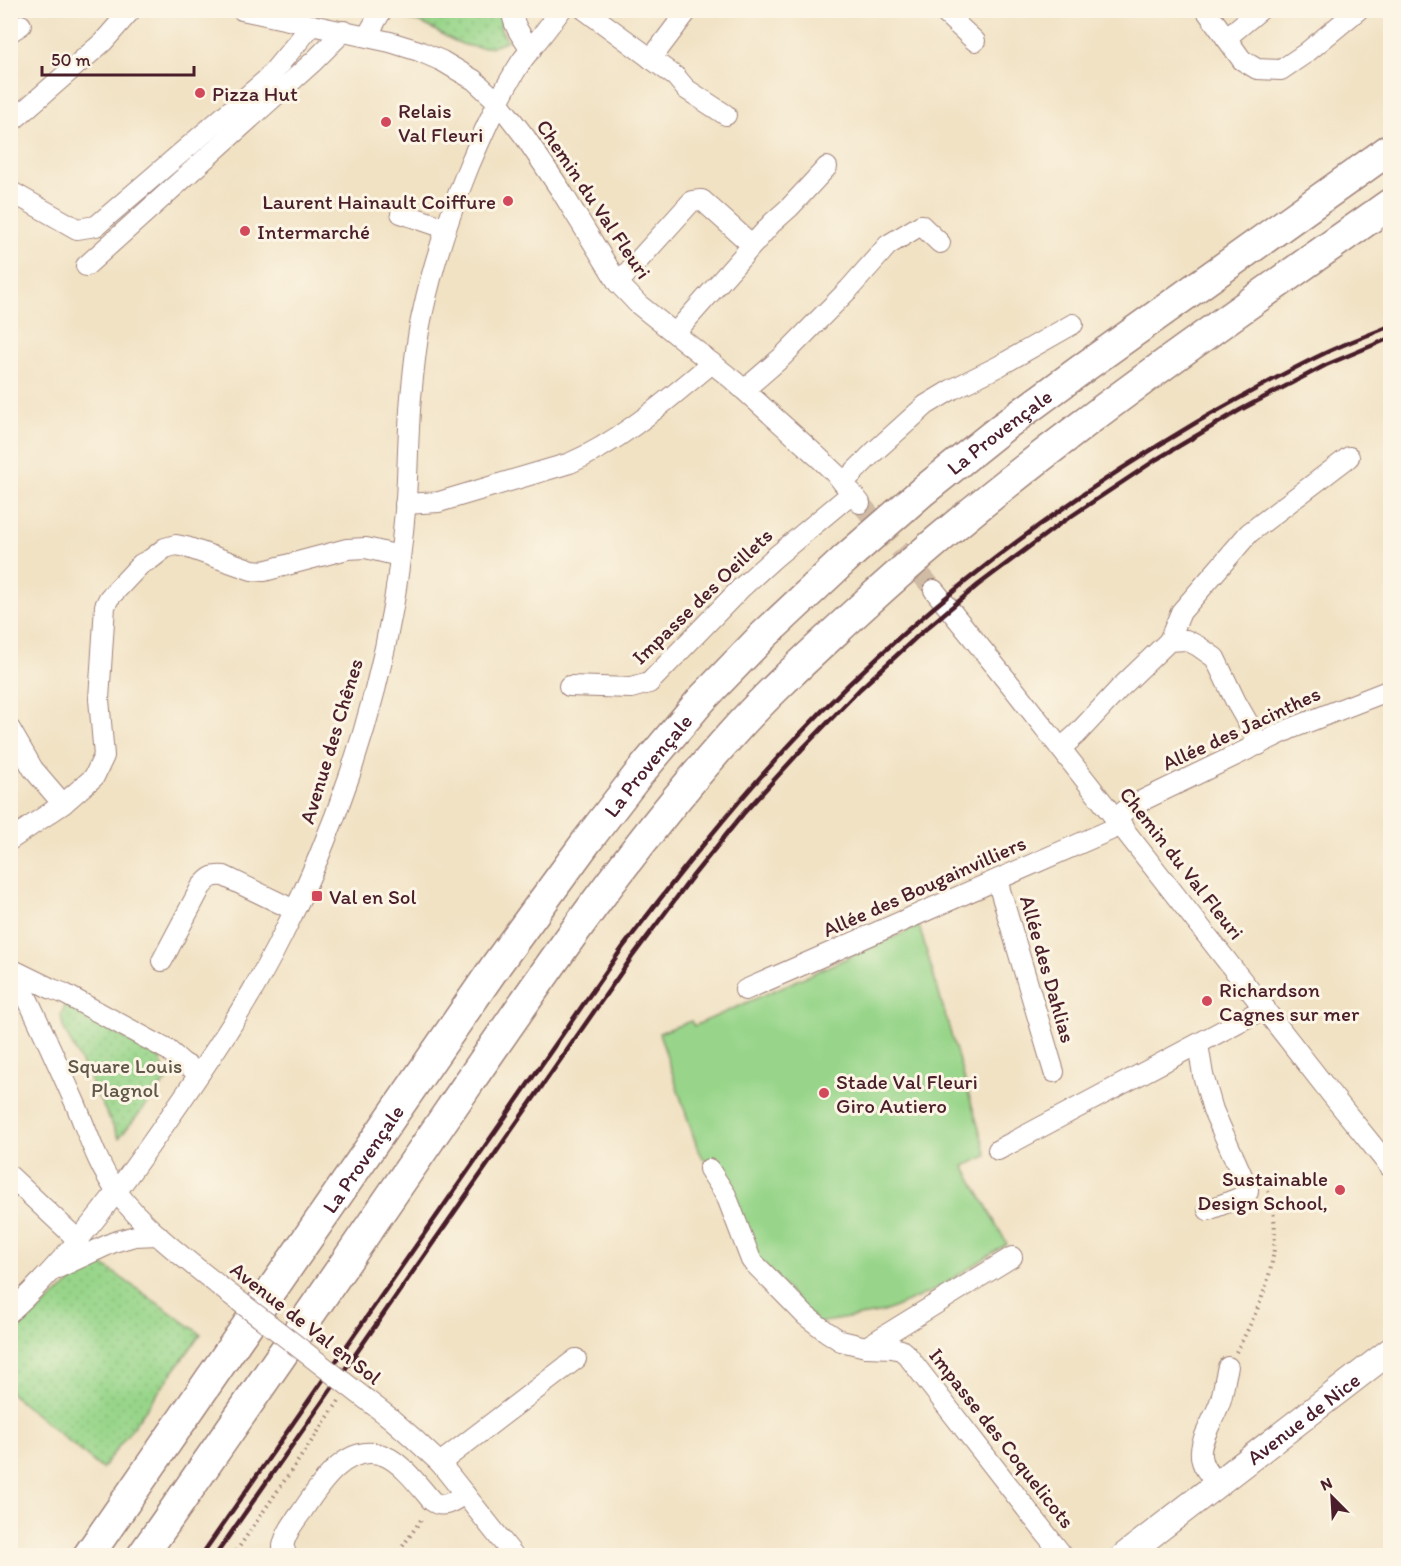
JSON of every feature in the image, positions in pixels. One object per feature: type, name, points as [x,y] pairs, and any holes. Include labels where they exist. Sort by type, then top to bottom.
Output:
[{"type":"highway","name":"La Provençale","points":[[88,1556],[497,964],[586,842],[638,775],[702,699],[764,635],[845,559],[923,491],[1003,427],[1390,149]]},
{"type":"highway","name":"La Provençale","points":[[142,1556],[537,983],[664,813],[732,734],[794,670],[879,591],[1012,479],[1110,403],[1390,204]]},
{"type":"main road","name":"Avenue de Nice","points":[[1124,1556],[1390,1351]]},
{"type":"street","points":[[10,123],[103,42],[131,10]]},
{"type":"street","name":"Chemin du Val Fleuri","points":[[242,10],[367,36],[419,51],[442,61],[474,80],[498,102],[516,124],[554,179],[618,283],[638,304],[744,390],[817,456],[852,493]]},
{"type":"street","points":[[367,36],[382,10]]},
{"type":"street","points":[[512,10],[516,26],[531,50]]},
{"type":"street","points":[[585,10],[676,78],[686,88],[726,115]]},
{"type":"street","points":[[651,59],[688,10]]},
{"type":"street","points":[[945,10],[948,16],[975,42]]},
{"type":"street","points":[[1206,10],[1242,60],[1257,69],[1281,70],[1306,53],[1358,10]]},
{"type":"street","points":[[1226,38],[1260,10]]},
{"type":"street","name":"Avenue des Chênes","points":[[10,1312],[53,1270],[117,1191],[200,1074],[251,993],[282,937],[323,847],[368,717],[393,604],[405,504],[411,400],[422,315],[445,228],[479,142],[498,102],[522,59],[558,12]]},
{"type":"street","points":[[10,191],[77,229],[96,226],[267,79],[312,25]]},
{"type":"street","points":[[86,266],[345,31]]},
{"type":"street","points":[[675,333],[752,245],[827,167]]},
{"type":"street","points":[[618,283],[692,201],[702,200],[752,245]]},
{"type":"street","points":[[401,213],[445,228]]},
{"type":"street","points":[[744,390],[781,358],[849,289],[888,245],[921,225],[940,243]]},
{"type":"street","name":"Impasse des Oeillets","points":[[569,686],[631,688],[650,683],[741,588],[852,493],[874,452],[926,405],[1073,324]]},
{"type":"street","points":[[405,504],[439,502],[570,463],[590,454],[609,443],[668,399],[712,363]]},
{"type":"street","points":[[1061,748],[1119,688],[1169,641],[1182,612],[1249,533],[1349,457]]},
{"type":"street","points":[[10,840],[63,804],[94,777],[104,756],[99,699],[105,606],[109,598],[141,564],[165,548],[176,545],[252,570],[264,571],[347,549],[366,548],[399,556]]},
{"type":"street","name":"Chemin du Val Fleuri","points":[[934,590],[1119,821],[1390,1167]]},
{"type":"street","points":[[1169,641],[1186,640],[1215,658],[1258,745]]},
{"type":"street","name":"Allée des Jacinthes","points":[[1119,821],[1133,805],[1290,729],[1390,690]]},
{"type":"street","points":[[10,729],[33,769],[63,804]]},
{"type":"street","name":"Allée des Bougainvilliers","points":[[745,990],[997,880],[1119,821]]},
{"type":"street","points":[[162,961],[201,887],[215,875],[224,876],[294,910]]},
{"type":"street","name":"Allée des Dahlias","points":[[997,880],[1054,1072]]},
{"type":"street","points":[[13,977],[63,993],[168,1050],[200,1074]]},
{"type":"street","name":"Avenue de Val en Sol","points":[[13,977],[68,1086],[103,1168],[131,1208],[158,1235],[218,1286],[412,1437],[440,1463],[514,1556]]},
{"type":"street","points":[[998,1150],[1265,1008]]},
{"type":"street","points":[[1198,1044],[1203,1075],[1213,1110],[1248,1189],[1244,1196],[1208,1210]]},
{"type":"street","name":"Impasse des Coquelicots","points":[[709,1169],[726,1195],[751,1260],[806,1316],[841,1341],[866,1347],[893,1348],[907,1355],[1063,1556]]},
{"type":"street","points":[[10,1176],[78,1239]]},
{"type":"street","points":[[53,1270],[114,1242],[135,1236],[158,1235]]},
{"type":"street","points":[[866,1347],[1012,1257]]},
{"type":"street","points":[[440,1463],[576,1359]]},
{"type":"street","points":[[1218,1485],[1204,1467],[1201,1451],[1204,1438],[1214,1420],[1221,1399],[1228,1367]]},
{"type":"street","points":[[287,1556],[283,1546],[284,1540],[321,1483],[336,1467],[348,1459],[368,1452],[386,1456],[436,1504],[441,1506],[447,1504],[465,1494]]},
{"type":"path","points":[[233,1556],[340,1400]]},
{"type":"path","points":[[396,1556],[436,1504]]},
{"type":"green space","points":[[414,11],[502,11],[504,13],[500,28],[507,40],[496,46],[469,46],[402,15]]},
{"type":"green space","name":"Stade Val Fleuri Giro Autiero","points":[[919,926],[987,1156],[964,1166],[1007,1244],[937,1289],[884,1312],[818,1323],[756,1256],[726,1185],[699,1153],[659,1033],[691,1021],[694,1026]]},
{"type":"green space","name":"Square Louis Plagnol","points":[[65,1005],[160,1058],[167,1080],[119,1138],[63,1027],[61,1015]]},
{"type":"green space","points":[[99,1262],[201,1334],[102,1469],[10,1393],[11,1334],[74,1280]]},
{"type":"tunnel","points":[[860,503],[934,590]]},
{"type":"railway","points":[[201,1556],[623,947],[707,840],[796,738],[887,648],[936,606],[1036,527],[1089,490],[1142,455],[1259,387],[1329,351],[1390,326]]},
{"type":"railway","points":[[215,1556],[632,957],[743,814],[804,747],[860,689],[921,633],[978,585],[1061,523],[1157,459],[1240,410],[1326,365],[1390,338]]},
{"type":"place","name":"Pizza Hut","points":[[200,93]]},
{"type":"place","name":"Relais Val Fleuri","points":[[386,122]]},
{"type":"place","name":"Laurent Hainault Coiffure","points":[[508,201]]},
{"type":"place","name":"Intermarché","points":[[245,231]]},
{"type":"place","name":"Val en Sol","points":[[317,896]]},
{"type":"place","name":"Richardson Cagnes sur mer","points":[[1207,1001]]},
{"type":"place","name":"Stade Val Fleuri Giro Autiero","points":[[824,1093]]},
{"type":"place","name":"Sustainable Design School,","points":[[1340,1190]]}]
